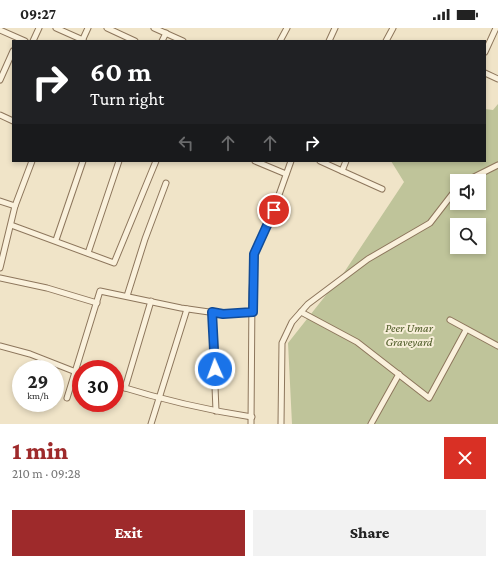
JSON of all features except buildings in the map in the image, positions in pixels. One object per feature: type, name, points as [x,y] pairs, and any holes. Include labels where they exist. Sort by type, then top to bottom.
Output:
[{"type":"street","points":[[33,40],[39,28]]},
{"type":"street","points":[[56,28],[82,40],[88,28]]},
{"type":"street","points":[[107,28],[133,40]]},
{"type":"street","points":[[154,28],[181,40]]},
{"type":"street","points":[[281,40],[287,28]]},
{"type":"street","points":[[386,40],[392,28]]},
{"type":"street","points":[[486,50],[496,28]]},
{"type":"street","points":[[329,40],[332,29]]},
{"type":"street","points":[[0,30],[18,40]]},
{"type":"street","points":[[162,40],[166,33]]},
{"type":"street","points":[[0,80],[12,53]]},
{"type":"street","points":[[486,74],[498,80]]},
{"type":"street","points":[[0,115],[12,121]]},
{"type":"street","points":[[0,268],[2,253],[11,225],[15,206],[32,162]]},
{"type":"street","points":[[56,240],[83,162]]},
{"type":"street","points":[[88,253],[119,162]]},
{"type":"street","points":[[11,225],[114,262],[156,162]]},
{"type":"street","points":[[257,162],[286,174]]},
{"type":"street","points":[[251,424],[254,254],[269,224],[291,162]]},
{"type":"street","points":[[322,162],[382,189]]},
{"type":"street","points":[[342,171],[346,162]]},
{"type":"street","points":[[480,174],[498,165]]},
{"type":"street","points":[[127,296],[145,239],[166,183]]},
{"type":"street","points":[[281,424],[282,343],[292,322],[308,304],[368,259],[430,223],[450,197]]},
{"type":"street","points":[[0,201],[15,206]]},
{"type":"street","points":[[0,278],[47,288],[97,302]]},
{"type":"street","points":[[82,360],[100,291],[187,309],[223,314],[253,312]]},
{"type":"street","points":[[151,301],[125,388],[159,398],[216,411],[252,417]]},
{"type":"street","points":[[151,424],[187,309]]},
{"type":"street","points":[[212,312],[216,411]]},
{"type":"street","points":[[301,312],[356,342],[429,398],[466,330]]},
{"type":"street","points":[[450,320],[498,346]]},
{"type":"street","points":[[0,346],[30,354],[72,370]]},
{"type":"street","points":[[371,424],[399,374]]},
{"type":"street","points":[[67,398],[72,388]]},
{"type":"green space","name":"Peer Umar Graveyard","points":[[498,104],[498,424],[292,424],[288,343],[345,271],[404,182],[392,162],[486,162],[486,109],[493,110]]},
{"type":"route","points":[[215,369],[212,312],[223,314],[253,312],[252,293],[254,254],[269,224],[274,210]]}]
